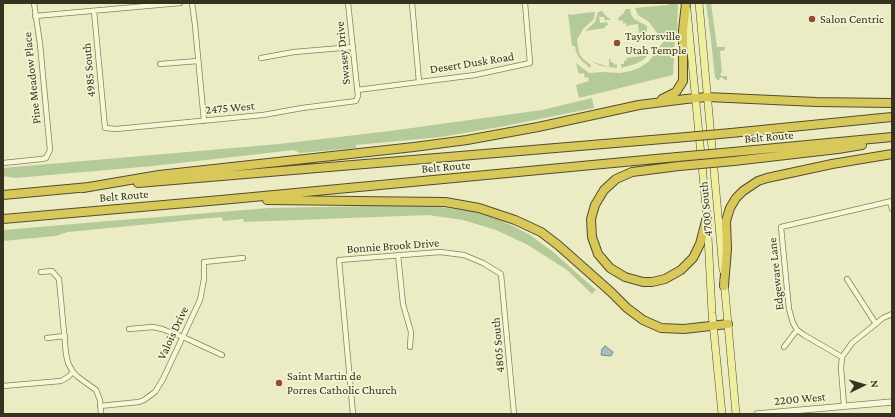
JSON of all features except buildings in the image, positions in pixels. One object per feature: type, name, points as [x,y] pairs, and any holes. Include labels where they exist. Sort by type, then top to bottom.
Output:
[{"type":"highway","points":[[83,188],[159,175],[414,148],[467,140],[538,128],[639,105],[671,96],[682,84],[684,73],[683,30],[686,3]]},
{"type":"highway","points":[[639,105],[707,97],[816,102],[892,103]]},
{"type":"highway","name":"Belt Route","points":[[3,195],[675,138],[892,117]]},
{"type":"highway","name":"Belt Route","points":[[3,219],[677,157],[733,157],[890,138]]},
{"type":"highway","points":[[724,286],[727,249],[725,230],[728,214],[736,198],[746,188],[758,181],[772,177],[838,163],[892,154]]},
{"type":"highway","points":[[706,217],[700,244],[693,258],[681,270],[665,279],[652,282],[643,282],[625,278],[610,268],[598,254],[592,237],[592,219],[595,205],[604,190],[616,179],[632,172],[733,157]]},
{"type":"highway","points":[[221,200],[438,202],[479,208],[515,220],[540,232],[558,245],[627,308],[643,320],[661,328],[684,329],[728,324]]},
{"type":"main road","name":"4700 South","points":[[686,3],[696,98],[722,414]]},
{"type":"main road","name":"4700 South","points":[[699,3],[736,414]]},
{"type":"street","name":"Pine Meadow Place","points":[[3,163],[46,158],[50,150],[40,44],[34,3]]},
{"type":"street","points":[[35,16],[180,3]]},
{"type":"street","points":[[192,3],[204,121]]},
{"type":"street","name":"Swasey Drive","points":[[348,3],[357,90],[356,101]]},
{"type":"street","points":[[412,3],[419,82]]},
{"type":"street","name":"Desert Dusk Road","points":[[357,90],[488,73],[530,63],[525,3]]},
{"type":"street","name":"4985 South","points":[[94,11],[105,128]]},
{"type":"street","points":[[261,58],[294,52],[353,47]]},
{"type":"street","points":[[160,64],[198,61]]},
{"type":"street","name":"2475 West","points":[[105,128],[116,129],[263,115],[356,101]]},
{"type":"street","points":[[891,201],[892,209]]},
{"type":"street","name":"Edgeware Lane","points":[[798,330],[793,323],[789,309],[781,227],[891,201]]},
{"type":"street","name":"Bonnie Brook Drive","points":[[353,414],[339,260],[440,252],[452,253],[474,259],[501,274]]},
{"type":"street","points":[[398,255],[403,304],[412,332],[410,347]]},
{"type":"street","name":"Valois Drive","points":[[100,406],[139,402],[155,392],[163,379],[200,300],[204,279],[204,262],[243,258]]},
{"type":"street","points":[[41,272],[52,271],[58,276],[60,282],[67,358],[73,372],[96,390],[101,414]]},
{"type":"street","name":"4805 South","points":[[501,274],[514,414]]},
{"type":"street","points":[[847,279],[876,324]]},
{"type":"street","points":[[844,406],[841,368],[842,356],[852,343],[883,318],[892,314]]},
{"type":"street","points":[[129,329],[153,327],[162,329],[222,355]]},
{"type":"street","points":[[784,347],[798,330],[842,356]]},
{"type":"street","points":[[47,338],[65,336]]},
{"type":"street","points":[[3,386],[61,381],[73,372]]},
{"type":"street","name":"2200 West","points":[[757,414],[892,402]]},
{"type":"green space","points":[[668,3],[678,3],[677,35],[665,37],[662,34],[657,33],[649,22],[638,15],[635,8],[668,5]]},
{"type":"green space","points":[[706,3],[711,3],[717,47],[725,47],[725,50],[720,51],[722,72],[720,74],[722,76],[727,76],[727,81],[721,77],[718,81],[715,77]]},
{"type":"green space","points":[[626,9],[630,9],[634,19],[647,26],[647,32],[639,33],[638,24],[626,26],[626,23],[623,24],[623,20],[619,21],[618,18]]},
{"type":"green space","points":[[602,11],[611,20],[605,20],[604,17],[599,17],[600,23],[607,22],[608,25],[605,26],[605,28],[585,31],[595,22],[598,12]]},
{"type":"green space","points":[[595,12],[594,19],[583,29],[577,40],[579,53],[582,58],[591,65],[590,68],[580,59],[576,52],[575,46],[572,46],[568,14],[575,15]]},
{"type":"green space","points":[[675,39],[673,75],[579,98],[576,85],[589,81],[588,77],[585,78],[584,73],[579,74],[576,63],[589,73],[620,73],[631,71],[648,62],[665,40]]},
{"type":"green space","points":[[640,48],[649,48],[649,54],[643,60],[635,64],[621,68],[621,64],[624,64],[624,61],[627,60],[626,58],[641,56]]},
{"type":"green space","points":[[609,59],[611,59],[610,62],[613,62],[614,65],[617,64],[617,68],[609,67]]},
{"type":"green space","points":[[590,61],[609,67],[601,66]]},
{"type":"green space","points":[[592,98],[594,108],[441,137],[356,145],[356,148],[300,153],[294,150],[153,166],[15,178],[3,176],[3,168],[279,144],[390,131],[542,110]]},
{"type":"green space","points":[[426,205],[475,212],[515,227],[530,235],[552,251],[596,290],[592,294],[567,270],[528,245],[496,230],[463,220],[428,215],[244,222],[243,219],[223,221],[222,217],[68,232],[56,236],[3,241],[3,230],[269,208]]},
{"type":"water","points":[[605,346],[613,352],[611,356],[601,355],[602,349]]},
{"type":"place","name":"Salon Centric","points":[[812,19]]},
{"type":"place","name":"Taylorsville Utah Temple","points":[[617,43]]},
{"type":"place","name":"Saint Martin de Porres Catholic Church","points":[[279,383]]}]
